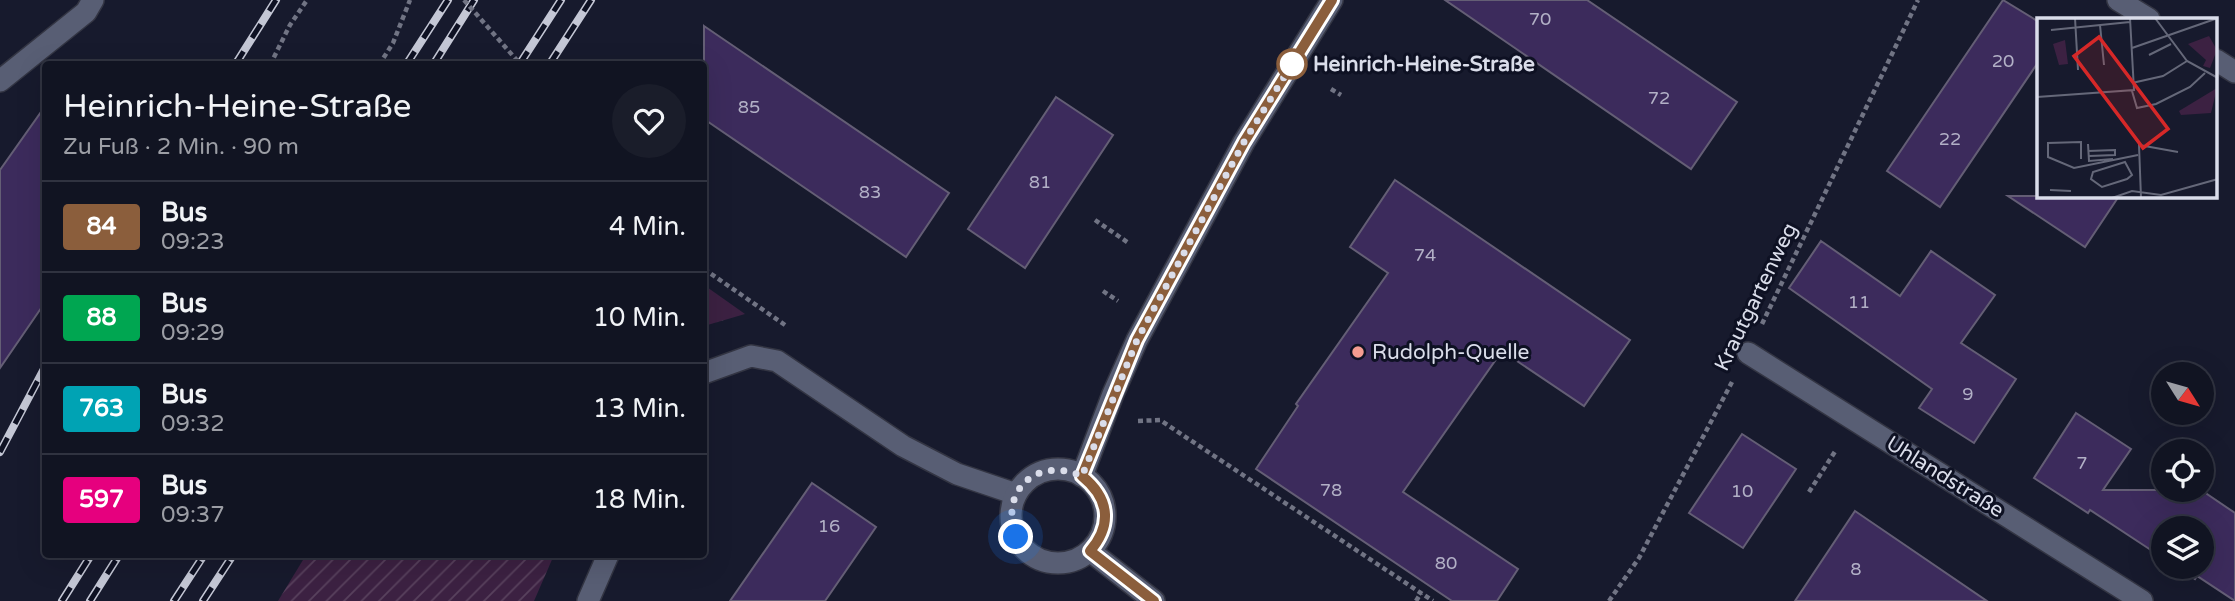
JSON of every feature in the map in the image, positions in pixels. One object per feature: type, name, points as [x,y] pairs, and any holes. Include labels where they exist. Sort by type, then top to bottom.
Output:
[{"type":"street","points":[[0,81],[86,12],[93,0]]},
{"type":"street","points":[[1082,476],[1137,340],[1228,171],[1332,0]]},
{"type":"street","points":[[2118,0],[2147,18]]},
{"type":"street","points":[[2218,61],[2235,72]]},
{"type":"street","name":"Uhlandstraße","points":[[1748,353],[2142,601]]},
{"type":"street","points":[[707,372],[751,356],[777,361],[903,446],[957,474],[1016,494]]},
{"type":"street","points":[[1053,469],[1068,470],[1082,476],[1097,491],[1105,511],[1099,540],[1090,551],[1064,563],[1049,562],[1030,554],[1016,537],[1011,523],[1011,508],[1016,494],[1025,482],[1053,469]]},
{"type":"street","points":[[1090,551],[1129,593],[1154,601]]},
{"type":"street","points":[[587,601],[607,558]]},
{"type":"path","points":[[272,61],[290,25],[307,0]]},
{"type":"path","points":[[382,61],[393,43],[410,0]]},
{"type":"path","points":[[464,0],[517,61]]},
{"type":"path","name":"Krautgartenweg","points":[[1609,601],[1639,558],[1748,353],[1918,0]]},
{"type":"path","points":[[1331,89],[1341,95]]},
{"type":"path","points":[[1095,220],[1129,244]]},
{"type":"path","points":[[1103,291],[1118,301]]},
{"type":"path","points":[[1809,492],[1854,420]]},
{"type":"path","points":[[1103,422],[1160,421],[1433,601]]},
{"type":"path","points":[[1416,601],[1421,593]]},
{"type":"green space","points":[[707,287],[745,314],[707,325]]},
{"type":"green space","points":[[304,558],[553,558],[534,601],[278,601]]},
{"type":"building","points":[[1445,0],[1587,0],[1737,102],[1691,169]]},
{"type":"building","points":[[2003,0],[2037,21],[2037,64],[1940,207],[1887,171]]},
{"type":"building","points":[[704,26],[949,193],[906,257],[707,121],[707,61],[704,61]]},
{"type":"building","points":[[1056,97],[1113,135],[1025,268],[968,229]]},
{"type":"building","points":[[42,111],[42,307],[0,368],[0,170]]},
{"type":"building","points":[[1395,180],[1630,340],[1584,406],[1502,351],[1403,492],[1518,569],[1497,601],[1452,601],[1256,469],[1298,406],[1296,404],[1388,273],[1350,247]]},
{"type":"building","points":[[2008,196],[2118,198],[2085,247]]},
{"type":"building","points":[[1821,241],[1900,296],[1931,251],[1995,295],[1961,343],[2016,379],[1974,443],[1919,408],[1932,389],[1789,288]]},
{"type":"building","points":[[2076,413],[2131,449],[2103,490],[2151,490],[2151,502],[2214,502],[2214,499],[2235,513],[2235,601],[2202,579],[2214,579],[2214,516],[2151,516],[2151,550],[2090,510],[2088,513],[2034,478]]},
{"type":"building","points":[[1742,434],[1796,469],[1743,548],[1689,513]]},
{"type":"building","points":[[812,483],[876,527],[825,601],[730,601]]},
{"type":"building","points":[[1855,511],[1987,601],[1795,601]]},
{"type":"railway","points":[[238,61],[276,0]]},
{"type":"railway","points":[[409,61],[448,0]]},
{"type":"railway","points":[[436,61],[474,0]]},
{"type":"railway","points":[[522,61],[561,0]]},
{"type":"railway","points":[[552,61],[591,0]]},
{"type":"railway","points":[[0,452],[42,373]]},
{"type":"railway","points":[[62,601],[89,558]]},
{"type":"railway","points":[[90,601],[117,558]]},
{"type":"railway","points":[[174,601],[202,558]]},
{"type":"railway","points":[[203,601],[231,558]]},
{"type":"bus line","name":"84","points":[[1154,601],[1090,551],[1099,540],[1105,511],[1093,485],[1082,476],[1137,340],[1244,142],[1332,0]]},
{"type":"place","name":"Heinrich-Heine-Straße","points":[[1292,64]]},
{"type":"place","name":"Rudolph-Quelle","points":[[1358,352]]},
{"type":"route","points":[[1016,537],[1011,523],[1011,508],[1016,494],[1025,482],[1053,469],[1068,470],[1082,476],[1137,340],[1244,142],[1297,56],[1292,64]]}]
